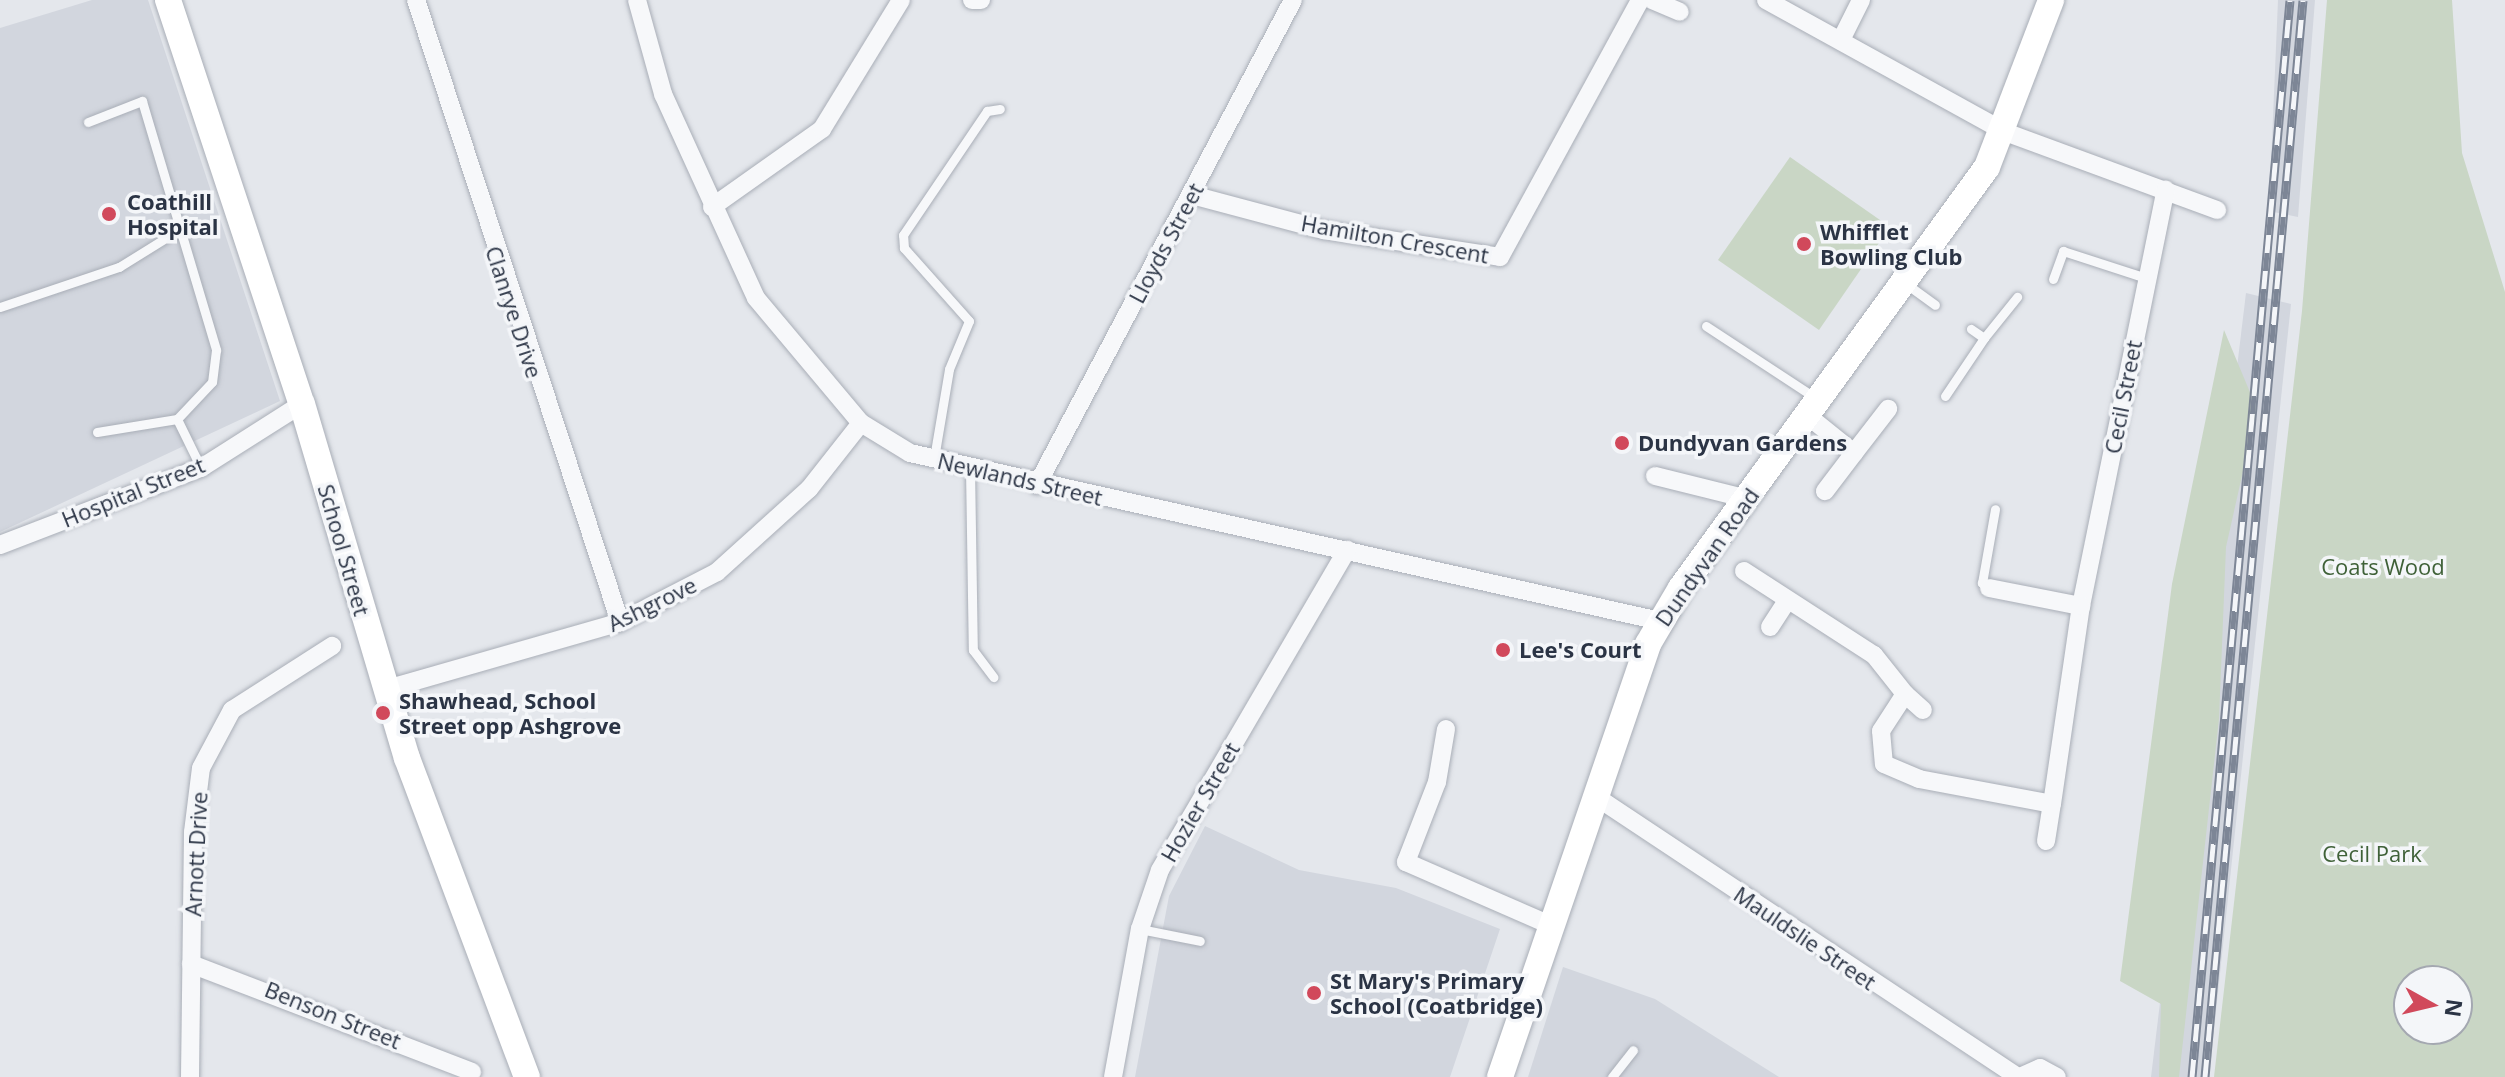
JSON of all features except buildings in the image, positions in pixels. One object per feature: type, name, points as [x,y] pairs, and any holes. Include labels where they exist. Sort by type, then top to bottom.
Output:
[{"type":"main road","name":"Dundyvan Road","points":[[1500,1077],[1595,796],[1660,621],[1814,408],[2005,132],[2051,0]]},
{"type":"main road","name":"School Street","points":[[172,9],[302,404],[387,689],[527,1077]]},
{"type":"street","name":"Clanrye Drive","points":[[416,0],[620,622]]},
{"type":"street","name":"Newlands Street","points":[[637,0],[663,94],[756,298],[861,423],[934,459],[1037,485],[1347,550],[1660,621]]},
{"type":"street","points":[[712,207],[822,129],[901,0]]},
{"type":"street","points":[[972,0],[981,0]]},
{"type":"street","name":"Lloyds Street","points":[[1037,485],[1293,0]]},
{"type":"street","name":"Hamilton Crescent","points":[[1192,195],[1324,230],[1500,257],[1640,0]]},
{"type":"street","points":[[1652,0],[1680,12]]},
{"type":"street","points":[[1766,0],[2005,132],[2217,210]]},
{"type":"street","points":[[1841,40],[1861,0]]},
{"type":"street","name":"Cecil Street","points":[[2046,841],[2081,606],[2166,190]]},
{"type":"street","name":"Hospital Street","points":[[0,545],[201,468],[302,404]]},
{"type":"street","points":[[1814,408],[1854,453]]},
{"type":"street","points":[[1825,491],[1888,409]]},
{"type":"street","name":"Ashgrove","points":[[387,689],[620,622],[717,572],[809,489],[861,423]]},
{"type":"street","points":[[1655,476],[1748,499]]},
{"type":"street","name":"Hozier Street","points":[[1113,1077],[1140,929],[1160,870],[1347,550]]},
{"type":"street","points":[[1744,571],[1874,655],[1905,694],[1923,710]]},
{"type":"street","points":[[1989,588],[2081,606]]},
{"type":"street","points":[[1770,627],[1787,601]]},
{"type":"street","name":"Arnott Drive","points":[[190,1077],[193,832],[210,742],[251,692],[332,646]]},
{"type":"street","points":[[1905,694],[1881,731],[1884,764],[1919,779],[2052,804]]},
{"type":"street","points":[[1446,729],[1437,782],[1406,862],[1550,925]]},
{"type":"street","name":"Mauldslie Street","points":[[1595,796],[2019,1077],[2040,1068],[2057,1077]]},
{"type":"street","name":"Benson Street","points":[[191,964],[472,1072]]},
{"type":"lane","points":[[88,122],[142,101],[216,350],[212,382],[177,419],[97,432]]},
{"type":"lane","points":[[934,459],[949,369],[969,321],[904,248],[903,235],[987,111],[1000,109]]},
{"type":"lane","points":[[0,307],[119,267],[180,229]]},
{"type":"lane","points":[[2053,279],[2063,251],[2146,278]]},
{"type":"lane","points":[[1903,281],[1935,305]]},
{"type":"lane","points":[[1945,396],[1984,338],[2017,297]]},
{"type":"lane","points":[[1706,326],[1814,408]]},
{"type":"lane","points":[[1971,329],[1984,338]]},
{"type":"lane","points":[[177,419],[201,468]]},
{"type":"lane","points":[[970,468],[973,650],[993,677]]},
{"type":"lane","points":[[1989,588],[1982,583],[1995,509]]},
{"type":"lane","points":[[1140,929],[1200,941]]},
{"type":"lane","points":[[1612,1077],[1633,1050]]},
{"type":"shaded area","name":"Coathill Hospital","points":[[92,0],[148,0],[280,401],[0,532],[0,28]]},
{"type":"shaded area","points":[[2278,0],[2315,0],[2298,217],[2269,211]]},
{"type":"shaded area","points":[[2246,293],[2291,304],[2209,1077],[2151,1077]]},
{"type":"shaded area","name":"St Mary's Primary School (Coatbridge)","points":[[1205,826],[1299,870],[1396,888],[1500,929],[1450,1077],[1135,1077],[1169,896]]},
{"type":"shaded area","points":[[1563,967],[1655,999],[1779,1077],[1528,1077]]},
{"type":"green space","name":"Cecil Park","points":[[2327,0],[2452,0],[2462,153],[2505,292],[2505,1077],[2214,1077],[2302,311]]},
{"type":"green space","name":"Whifflet Bowling Club","points":[[1790,157],[1890,227],[1819,330],[1718,260]]},
{"type":"green space","points":[[2224,330],[2257,409],[2226,547],[2219,719],[2179,1077],[2159,1077],[2161,1004],[2120,981],[2172,584]]},
{"type":"railway","points":[[2192,1077],[2290,0]]},
{"type":"railway","points":[[2205,1077],[2303,0]]},
{"type":"place","name":"Coathill Hospital","points":[[109,214]]},
{"type":"place","name":"Whifflet Bowling Club","points":[[1804,244]]},
{"type":"place","name":"Dundyvan Gardens","points":[[1622,443]]},
{"type":"place","name":"Lee's Court","points":[[1503,650]]},
{"type":"place","name":"Shawhead, School Street opp Ashgrove","points":[[383,713]]},
{"type":"place","name":"St Mary's Primary School (Coatbridge)","points":[[1314,993]]},
{"type":"park label","name":"Coats Wood","points":[[2383,567]]}]
